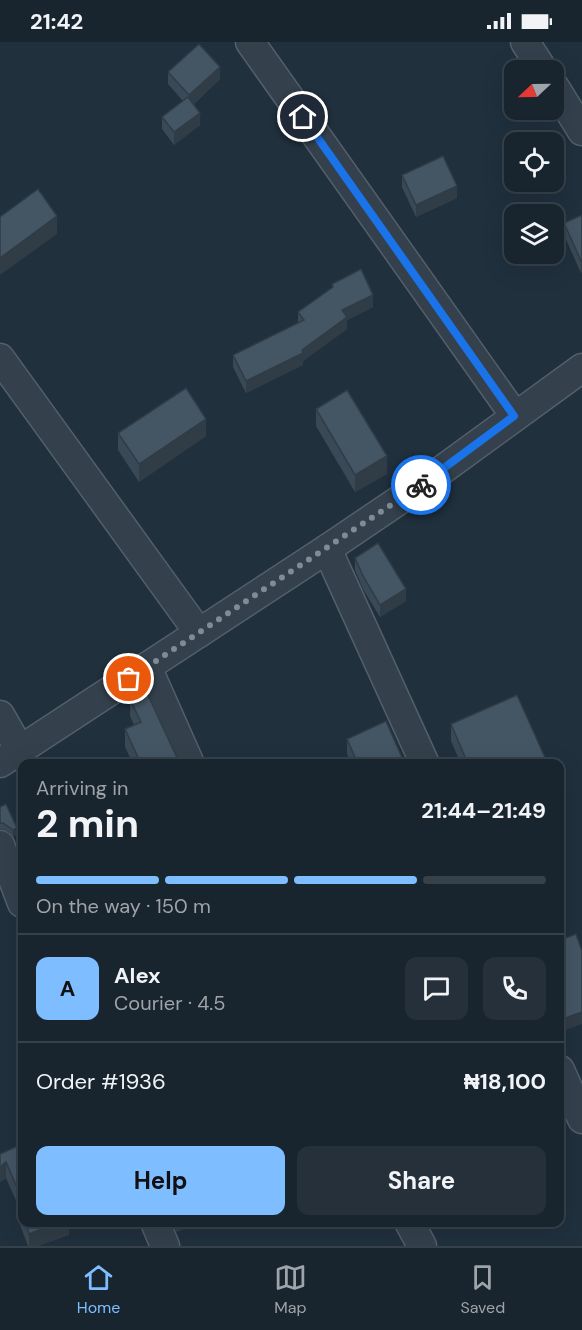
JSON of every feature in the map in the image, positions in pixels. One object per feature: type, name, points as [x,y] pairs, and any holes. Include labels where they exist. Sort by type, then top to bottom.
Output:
[{"type":"street","points":[[250,42],[514,416]]},
{"type":"street","points":[[525,42],[537,60]]},
{"type":"street","points":[[564,102],[582,131]]},
{"type":"street","points":[[0,358],[199,633]]},
{"type":"street","points":[[0,716],[10,756],[420,486],[582,368]]},
{"type":"street","points":[[327,549],[423,759]]},
{"type":"street","points":[[147,667],[188,759]]},
{"type":"street","points":[[0,845],[18,892]]},
{"type":"street","points":[[564,1079],[582,1119]]},
{"type":"street","points":[[157,1227],[165,1246]]},
{"type":"street","points":[[412,1227],[422,1246]]},
{"type":"building","points":[[199,44],[220,67],[189,95],[168,72]]},
{"type":"building","points":[[188,97],[200,113],[174,132],[162,117]]},
{"type":"building","points":[[443,156],[457,186],[416,205],[402,175]]},
{"type":"building","points":[[38,189],[57,216],[0,258],[0,217]]},
{"type":"building","points":[[582,215],[581,261],[564,223]]},
{"type":"building","points":[[361,269],[373,295],[342,310],[347,317],[302,350],[303,353],[246,381],[233,355],[304,320],[298,312],[333,287],[332,284]]},
{"type":"building","points":[[186,388],[206,419],[139,464],[118,433]]},
{"type":"building","points":[[347,390],[387,456],[355,475],[316,409]]},
{"type":"building","points":[[378,543],[406,589],[380,605],[355,558]]},
{"type":"building","points":[[146,691],[178,759],[139,759],[125,729],[141,722],[130,699]]},
{"type":"building","points":[[517,695],[546,759],[466,759],[451,724]]},
{"type":"building","points":[[386,721],[403,759],[356,759],[347,739]]},
{"type":"building","points":[[6,804],[17,828],[13,830],[0,823],[0,807]]},
{"type":"building","points":[[576,934],[582,951],[582,1012],[564,1019],[564,938]]},
{"type":"building","points":[[18,1146],[18,1190],[6,1162],[0,1167],[0,1154]]},
{"type":"building","points":[[27,1227],[47,1227],[29,1234]]},
{"type":"way so far","points":[[129,679],[421,485]]},
{"type":"route","points":[[303,117],[514,416],[421,485]]}]
